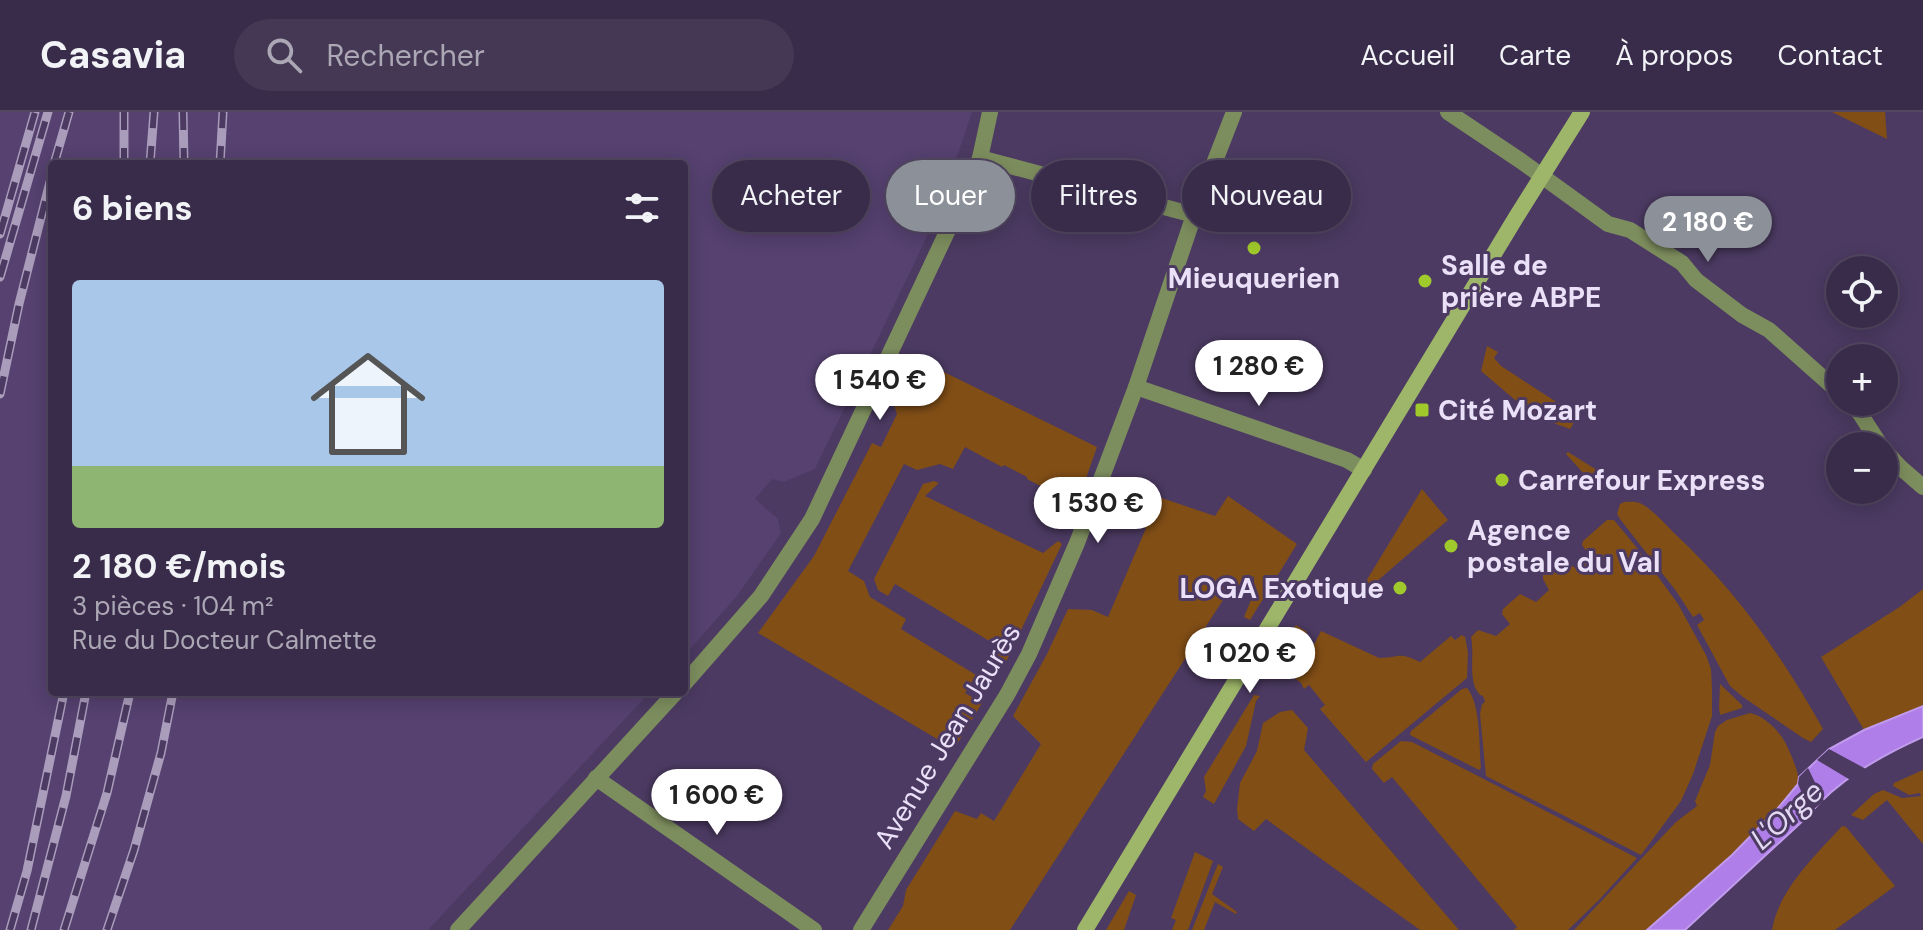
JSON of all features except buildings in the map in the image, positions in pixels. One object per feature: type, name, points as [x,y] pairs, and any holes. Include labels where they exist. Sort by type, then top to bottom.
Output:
[{"type":"street","points":[[688,679],[761,596],[812,519],[957,212],[980,158],[990,112]]},
{"type":"street","name":"Avenue Jean Jaurès","points":[[1215,160],[1234,112]]},
{"type":"street","points":[[1448,112],[1608,224],[1630,230],[1682,263],[1696,280],[1742,315],[1769,330],[1826,381]]},
{"type":"street","points":[[1085,930],[1582,112]]},
{"type":"street","points":[[980,158],[1182,212]]},
{"type":"street","name":"Avenue Jean Jaurès","points":[[861,930],[1007,695],[1029,654],[1077,543],[1136,387],[1188,232]]},
{"type":"street","points":[[1136,387],[1347,460],[1364,470]]},
{"type":"street","points":[[1898,465],[1923,487]]},
{"type":"street","points":[[458,930],[672,696]]},
{"type":"street","points":[[596,778],[814,930]]},
{"type":"shaded area","points":[[0,112],[972,112],[956,160],[886,160],[886,232],[929,232],[815,469],[784,482],[772,479],[755,499],[778,519],[781,533],[737,596],[688,651],[688,160],[48,160],[48,696],[646,696],[428,930],[0,930]]},
{"type":"shaded area","points":[[1832,112],[1885,112],[1887,139]]},
{"type":"shaded area","points":[[1487,346],[1498,352],[1494,358],[1501,366],[1578,416],[1570,429],[1534,416],[1481,371]]},
{"type":"shaded area","points":[[911,356],[1097,447],[1077,504],[1065,495],[1050,488],[1048,490],[965,447],[953,469],[940,464],[917,470],[904,464],[848,571],[864,581],[870,597],[906,619],[901,629],[976,675],[965,693],[982,703],[954,749],[758,633],[814,556],[872,443],[881,447],[897,414],[892,399]]},
{"type":"shaded area","points":[[1568,452],[1608,477],[1607,486],[1600,489],[1595,486],[1566,454]]},
{"type":"shaded area","points":[[939,483],[925,496],[1043,553],[1058,541],[1062,544],[1004,666],[994,660],[1001,648],[895,584],[888,596],[878,590],[874,579],[923,484]]},
{"type":"shaded area","points":[[1120,484],[1215,516],[1228,496],[1297,544],[1250,620],[1244,617],[1254,593],[1254,576],[1243,585],[1232,586],[1010,930],[888,930],[903,906],[906,890],[955,811],[977,819],[981,813],[994,821],[1041,744],[1013,716],[1068,609],[1092,610],[1108,617],[1146,528],[1129,521],[1118,494]]},
{"type":"shaded area","points":[[1422,489],[1448,520],[1369,588],[1365,583]]},
{"type":"shaded area","points":[[1640,503],[1655,514],[1717,577],[1756,625],[1823,729],[1811,742],[1730,686],[1697,625],[1704,620],[1700,613],[1693,617],[1617,514],[1620,504]]},
{"type":"shaded area","points":[[1607,520],[1614,520],[1678,604],[1711,669],[1712,716],[1693,774],[1681,801],[1641,855],[1486,776],[1480,714],[1485,702],[1476,690],[1472,676],[1471,637],[1478,630],[1496,636],[1510,624],[1502,614],[1503,609],[1520,594],[1536,602],[1549,590],[1543,574],[1560,561],[1576,568],[1590,556],[1582,545],[1583,541]]},
{"type":"shaded area","points":[[1923,589],[1923,706],[1864,730],[1821,657]]},
{"type":"shaded area","points":[[1296,625],[1307,632],[1298,651],[1278,670],[1274,662]]},
{"type":"shaded area","points":[[1321,631],[1379,658],[1403,656],[1420,662],[1451,636],[1455,640],[1462,635],[1465,636],[1468,653],[1467,678],[1366,762],[1320,709],[1325,705],[1309,685],[1304,689],[1290,675],[1303,662],[1305,665],[1309,661],[1307,658]]},
{"type":"shaded area","points":[[1720,684],[1742,705],[1742,708],[1720,715]]},
{"type":"shaded area","points":[[1467,688],[1477,715],[1479,770],[1410,735],[1411,731]]},
{"type":"shaded area","points":[[1254,695],[1260,696],[1256,701],[1246,746],[1214,804],[1203,797],[1206,791],[1204,777]]},
{"type":"shaded area","points":[[1292,710],[1308,728],[1304,750],[1459,930],[1420,930],[1266,819],[1254,831],[1238,819],[1240,783],[1257,751],[1263,723],[1280,712]]},
{"type":"shaded area","points":[[1750,713],[1771,724],[1786,744],[1799,780],[1792,794],[1708,878],[1647,930],[1574,930],[1676,822],[1697,806],[1695,801],[1710,765],[1718,726]]},
{"type":"shaded area","points":[[1401,741],[1412,742],[1637,858],[1568,930],[1514,930],[1517,927],[1392,777],[1384,783],[1372,769],[1373,764]]},
{"type":"shaded area","points":[[1923,770],[1923,844],[1887,800],[1863,820],[1851,815],[1883,790],[1902,798],[1921,796],[1920,793],[1909,795],[1893,786]]},
{"type":"shaded area","points":[[1842,826],[1895,886],[1835,930],[1772,930],[1790,887]]},
{"type":"shaded area","points":[[1195,852],[1213,861],[1188,930],[1172,930],[1176,920],[1171,918]]},
{"type":"shaded area","points":[[1218,864],[1223,867],[1212,894],[1237,912],[1215,902],[1204,930],[1192,930]]},
{"type":"shaded area","points":[[1129,891],[1136,895],[1124,930],[1106,930]]},
{"type":"water","name":"L'Orge","points":[[1923,706],[1923,737],[1891,752],[1832,791],[1685,930],[1647,930],[1732,855],[1778,808],[1798,784],[1799,777],[1829,749],[1864,730]]},
{"type":"pier","points":[[1829,749],[1865,771],[1852,781],[1817,760]]},
{"type":"pier","points":[[1808,768],[1824,801],[1810,812],[1798,784],[1799,777]]},
{"type":"railway","points":[[0,234],[35,112]]},
{"type":"railway","points":[[0,277],[48,112]]},
{"type":"railway","points":[[55,160],[69,112]]},
{"type":"railway","points":[[124,112],[124,160]]},
{"type":"railway","points":[[150,160],[154,112]]},
{"type":"railway","points":[[183,112],[184,160]]},
{"type":"railway","points":[[220,160],[223,112]]},
{"type":"railway","points":[[0,394],[48,190]]},
{"type":"railway","points":[[10,930],[27,871],[63,696]]},
{"type":"railway","points":[[31,930],[66,796],[85,696]]},
{"type":"railway","points":[[64,930],[107,793],[129,696]]},
{"type":"railway","points":[[107,930],[134,850],[161,753],[172,696]]},
{"type":"place","name":"Mieuquerien","points":[[1254,248]]},
{"type":"place","name":"Salle de prière ABPE","points":[[1425,281]]},
{"type":"place","name":"Cité Mozart","points":[[1422,410]]},
{"type":"place","name":"Carrefour Express","points":[[1502,480]]},
{"type":"place","name":"Agence postale du Val","points":[[1451,546]]},
{"type":"place","name":"LOGA Exotique","points":[[1400,588]]}]
